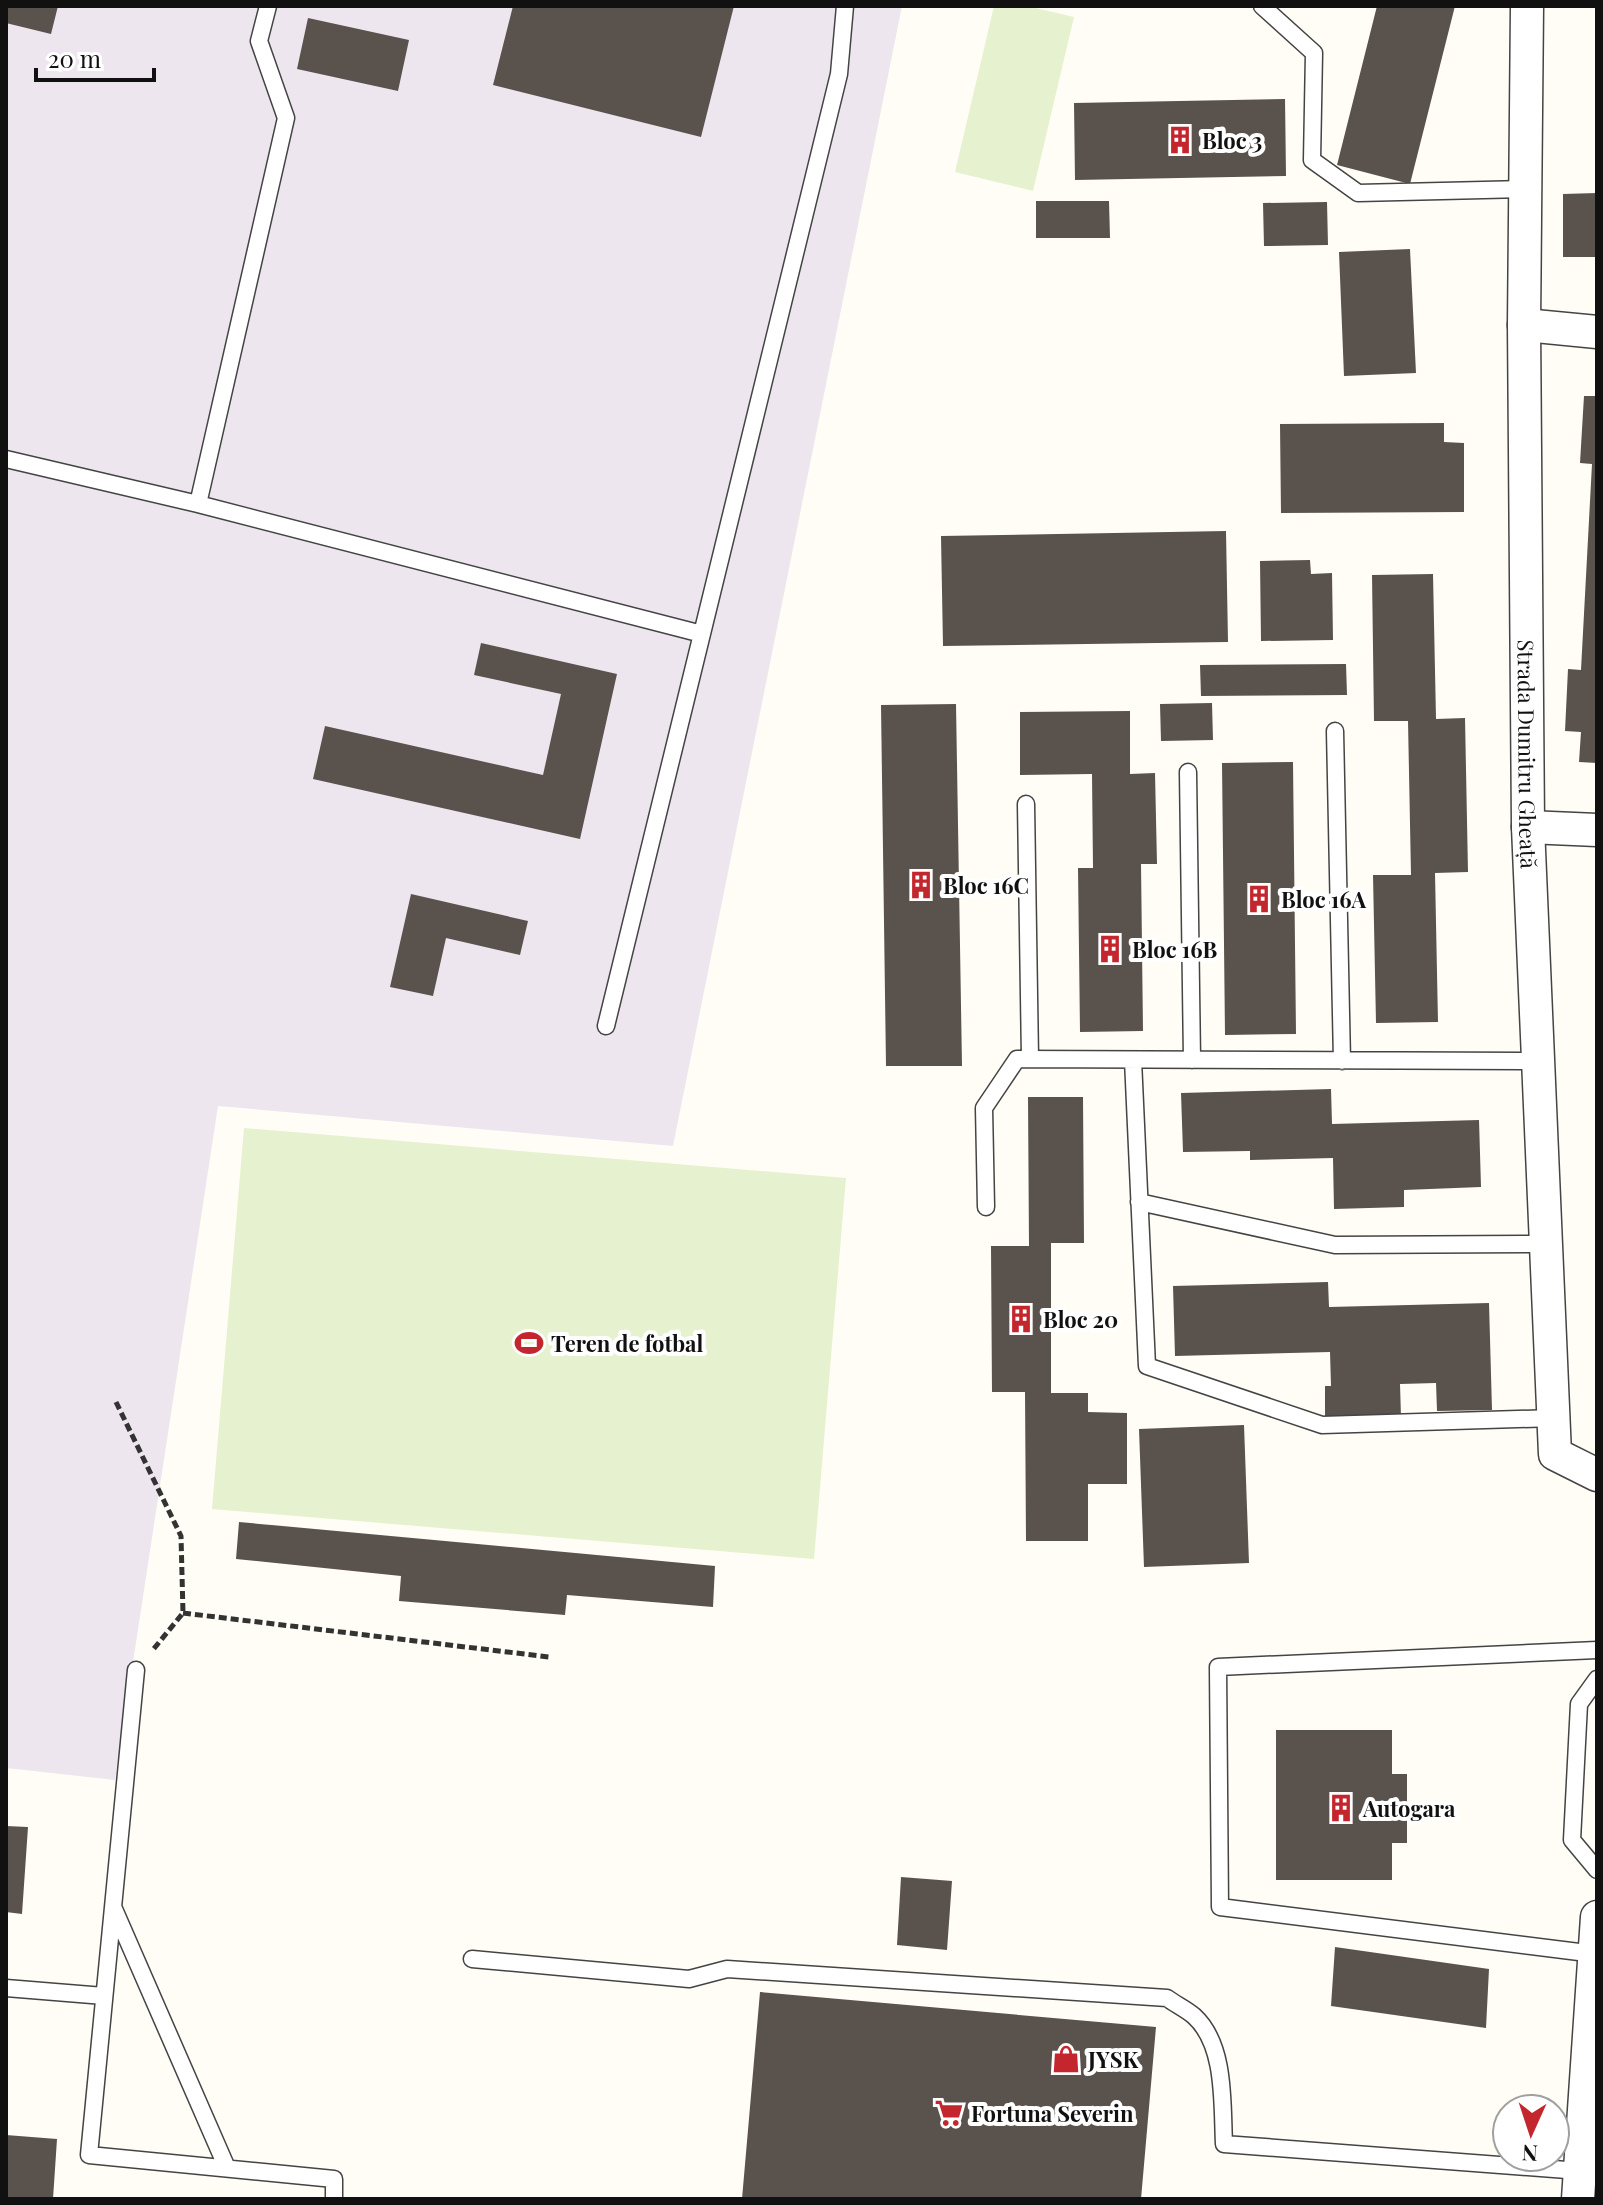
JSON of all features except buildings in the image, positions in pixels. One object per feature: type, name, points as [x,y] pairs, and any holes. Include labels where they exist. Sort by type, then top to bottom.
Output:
[{"type":"street","name":"Strada Dumitru Gheață","points":[[1527,6],[1524,325],[1528,827],[1555,1454],[1597,1475]]},
{"type":"street","points":[[1524,325],[1597,332]]},
{"type":"street","points":[[1528,827],[1597,830]]},
{"type":"street","points":[[1579,2185],[1593,2045],[1597,1917]]},
{"type":"lane","points":[[198,504],[286,118],[259,41],[268,6]]},
{"type":"lane","points":[[606,1026],[839,74],[845,6]]},
{"type":"lane","points":[[1262,6],[1314,53],[1312,160],[1358,193],[1525,189]]},
{"type":"lane","points":[[6,459],[198,504],[702,634]]},
{"type":"lane","points":[[1335,731],[1342,1061]]},
{"type":"lane","points":[[1188,772],[1192,1060]]},
{"type":"lane","points":[[1026,804],[1030,1059]]},
{"type":"lane","points":[[986,1207],[984,1108],[1017,1059],[1538,1061]]},
{"type":"lane","points":[[1133,1060],[1147,1366],[1322,1425],[1554,1418]]},
{"type":"lane","points":[[1139,1202],[1335,1245],[1546,1244]]},
{"type":"lane","points":[[1595,1954],[1220,1907],[1218,1667],[1597,1650]]},
{"type":"lane","points":[[136,1670],[89,2155],[334,2179],[334,2199]]},
{"type":"lane","points":[[1597,1679],[1579,1704],[1572,1840],[1597,1870]]},
{"type":"lane","points":[[113,1907],[227,2168]]},
{"type":"lane","points":[[472,1959],[689,1979],[727,1969],[1167,1998],[1195,2017],[1213,2043],[1221,2091],[1224,2144],[1579,2185]]},
{"type":"lane","points":[[6,1988],[104,1996]]},
{"type":"path","points":[[116,1402],[181,1536],[183,1613],[136,1670]]},
{"type":"path","points":[[183,1613],[549,1657]]},
{"type":"shaded area","points":[[6,6],[902,6],[673,1146],[218,1106],[115,1780],[6,1768]]},
{"type":"green space","points":[[994,6],[1027,6],[1074,17],[1033,191],[955,172]]},
{"type":"green space","name":"Teren de fotbal","points":[[244,1128],[846,1178],[814,1559],[212,1509]]},
{"type":"place","name":"Bloc 3","points":[[1180,140]]},
{"type":"place","name":"Bloc 16C","points":[[921,885]]},
{"type":"place","name":"Bloc 16A","points":[[1259,899]]},
{"type":"place","name":"Bloc 16B","points":[[1110,949]]},
{"type":"place","name":"Bloc 20","points":[[1021,1319]]},
{"type":"place","name":"Teren de fotbal","points":[[529,1343]]},
{"type":"place","name":"Autogara","points":[[1341,1808]]},
{"type":"place","name":"JYSK","points":[[1066,2059]]},
{"type":"place","name":"Fortuna Severin","points":[[949,2113]]}]
